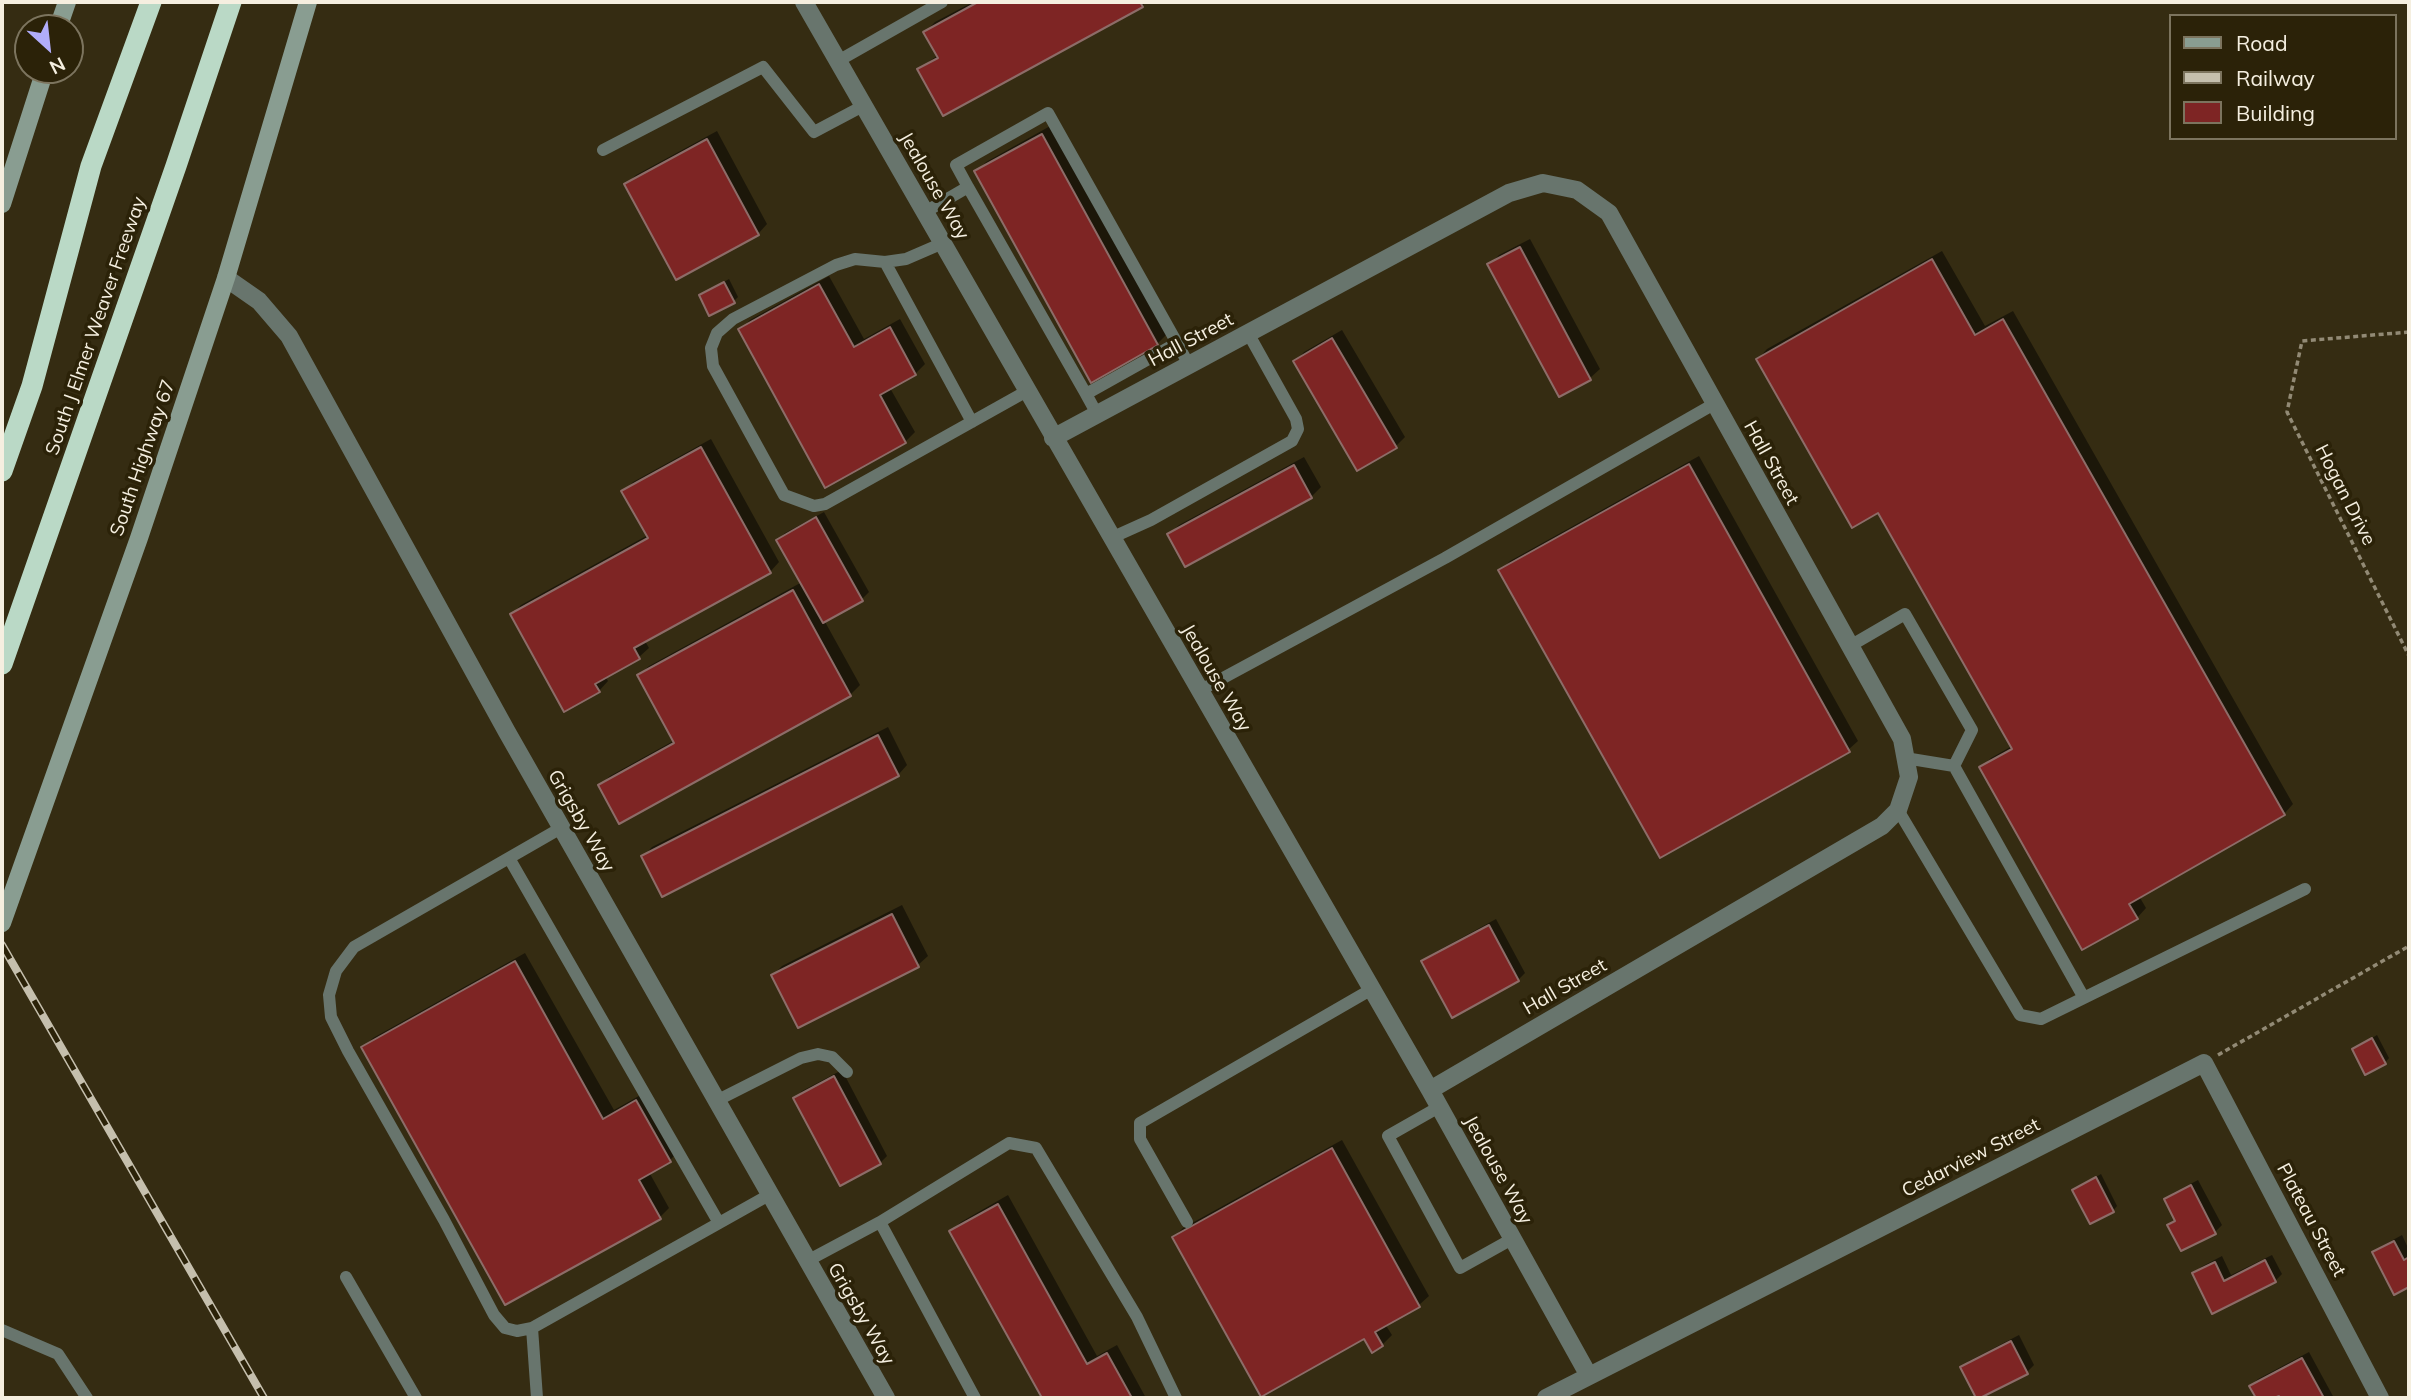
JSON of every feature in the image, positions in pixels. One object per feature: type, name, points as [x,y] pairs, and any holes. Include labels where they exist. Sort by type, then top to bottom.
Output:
[{"type":"highway","points":[[2,471],[32,386],[91,166],[151,2]]},
{"type":"highway","name":"South J Elmer Weaver Freeway","points":[[2,664],[231,2]]},
{"type":"main road","name":"South Highway 67","points":[[2,923],[139,538],[226,278],[309,2]]},
{"type":"main road","points":[[2,204],[41,84]]},
{"type":"street","name":"Jealouse Way","points":[[804,2],[1430,1090],[1589,1376]]},
{"type":"street","name":"Hall Street","points":[[1053,438],[1509,193],[1543,183],[1577,190],[1609,213],[1902,739],[1909,777],[1898,810],[1882,826],[1430,1090]]},
{"type":"street","name":"Grigsby Way","points":[[226,278],[259,301],[289,336],[561,828],[886,1398]]},
{"type":"street","name":"Cedarview Street","points":[[1546,1398],[2204,1063]]},
{"type":"street","name":"Plateau Street","points":[[2204,1063],[2380,1398]]},
{"type":"lane","points":[[838,61],[942,2]]},
{"type":"lane","points":[[603,150],[763,67],[814,132],[863,106]]},
{"type":"lane","points":[[1097,414],[956,165],[1048,113],[1189,365]]},
{"type":"lane","points":[[925,212],[968,187]]},
{"type":"lane","points":[[943,243],[906,259],[885,262],[855,259],[836,265],[733,319],[717,333],[711,348],[713,366],[784,495],[814,506],[825,504],[1027,391]]},
{"type":"lane","points":[[885,262],[972,422]]},
{"type":"lane","points":[[1111,538],[1151,520],[1292,441],[1298,429],[1296,419],[1248,333]]},
{"type":"lane","points":[[1086,394],[1177,343]]},
{"type":"lane","points":[[1199,691],[1446,558],[1714,404]]},
{"type":"lane","points":[[1850,646],[1905,614],[1972,730],[1954,766]]},
{"type":"lane","points":[[1905,758],[1954,766]]},
{"type":"lane","points":[[1954,766],[2084,998]]},
{"type":"lane","points":[[1898,810],[2021,1015],[2040,1019],[2305,888]]},
{"type":"lane","points":[[561,828],[354,947],[336,971],[329,995],[331,1017],[348,1051],[444,1220],[494,1315],[505,1328],[517,1331],[532,1328],[769,1195]]},
{"type":"lane","points":[[509,858],[719,1223]]},
{"type":"lane","points":[[1187,1222],[1140,1139],[1140,1123],[1372,989]]},
{"type":"lane","points":[[716,1101],[801,1058],[818,1054],[832,1057],[846,1072]]},
{"type":"lane","points":[[1439,1107],[1388,1136],[1460,1268],[1512,1239]]},
{"type":"lane","points":[[807,1261],[880,1222],[1009,1143],[1036,1148],[1137,1317],[1176,1398]]},
{"type":"lane","points":[[880,1222],[975,1398]]},
{"type":"lane","points":[[346,1277],[416,1398]]},
{"type":"lane","points":[[532,1328],[537,1398]]},
{"type":"lane","points":[[2,1330],[58,1354],[87,1398]]},
{"type":"path","name":"Hogan Drive","points":[[2409,332],[2302,341],[2287,412],[2409,656]]},
{"type":"path","points":[[2204,1063],[2409,946]]},
{"type":"building","points":[[978,2],[1140,2],[1143,7],[943,116],[917,69],[938,58],[923,32]]},
{"type":"building","points":[[1042,134],[1158,345],[1091,383],[974,171]]},
{"type":"building","points":[[707,139],[759,235],[676,280],[624,184]]},
{"type":"building","points":[[1520,247],[1591,380],[1559,397],[1487,264]]},
{"type":"building","points":[[1932,259],[1975,335],[2003,319],[2285,815],[2129,904],[2138,919],[2082,950],[1979,767],[2012,749],[1878,513],[1852,528],[1756,359]]},
{"type":"building","points":[[724,282],[735,303],[709,316],[699,295]]},
{"type":"building","points":[[819,284],[854,347],[890,327],[916,375],[880,395],[906,443],[825,488],[738,329]]},
{"type":"building","points":[[1332,338],[1397,448],[1357,471],[1293,361]]},
{"type":"building","points":[[701,447],[771,573],[634,648],[640,659],[595,684],[600,692],[564,712],[510,614],[648,538],[621,491]]},
{"type":"building","points":[[1689,464],[1850,752],[1660,858],[1498,570]]},
{"type":"building","points":[[1294,465],[1312,498],[1185,567],[1167,534]]},
{"type":"building","points":[[816,517],[863,601],[823,623],[776,540]]},
{"type":"building","points":[[793,590],[851,696],[619,824],[598,785],[674,743],[637,675]]},
{"type":"building","points":[[878,735],[899,776],[662,897],[641,856]]},
{"type":"building","points":[[892,914],[919,967],[798,1028],[771,975]]},
{"type":"building","points":[[1489,925],[1519,981],[1452,1018],[1421,961]]},
{"type":"building","points":[[515,961],[603,1119],[636,1100],[671,1162],[639,1180],[661,1219],[505,1305],[361,1047]]},
{"type":"building","points":[[2372,1038],[2386,1064],[2365,1075],[2352,1049]]},
{"type":"building","points":[[834,1076],[881,1164],[840,1186],[793,1098]]},
{"type":"building","points":[[1332,1148],[1420,1307],[1375,1332],[1383,1346],[1372,1353],[1364,1339],[1261,1397],[1172,1237]]},
{"type":"building","points":[[2096,1177],[2114,1212],[2090,1224],[2072,1190]]},
{"type":"building","points":[[2191,1185],[2216,1234],[2181,1251],[2167,1225],[2175,1221],[2164,1199]]},
{"type":"building","points":[[998,1204],[1087,1364],[1107,1353],[1132,1398],[1042,1398],[949,1231]]},
{"type":"building","points":[[2394,1241],[2404,1260],[2409,1257],[2409,1287],[2394,1295],[2372,1252]]},
{"type":"building","points":[[2265,1260],[2276,1282],[2212,1314],[2192,1273],[2215,1262],[2224,1281]]},
{"type":"building","points":[[2011,1341],[2028,1374],[1976,1398],[1960,1367]]},
{"type":"building","points":[[2302,1358],[2324,1398],[2256,1398],[2249,1386]]},
{"type":"railway","points":[[2,945],[264,1398]]}]
